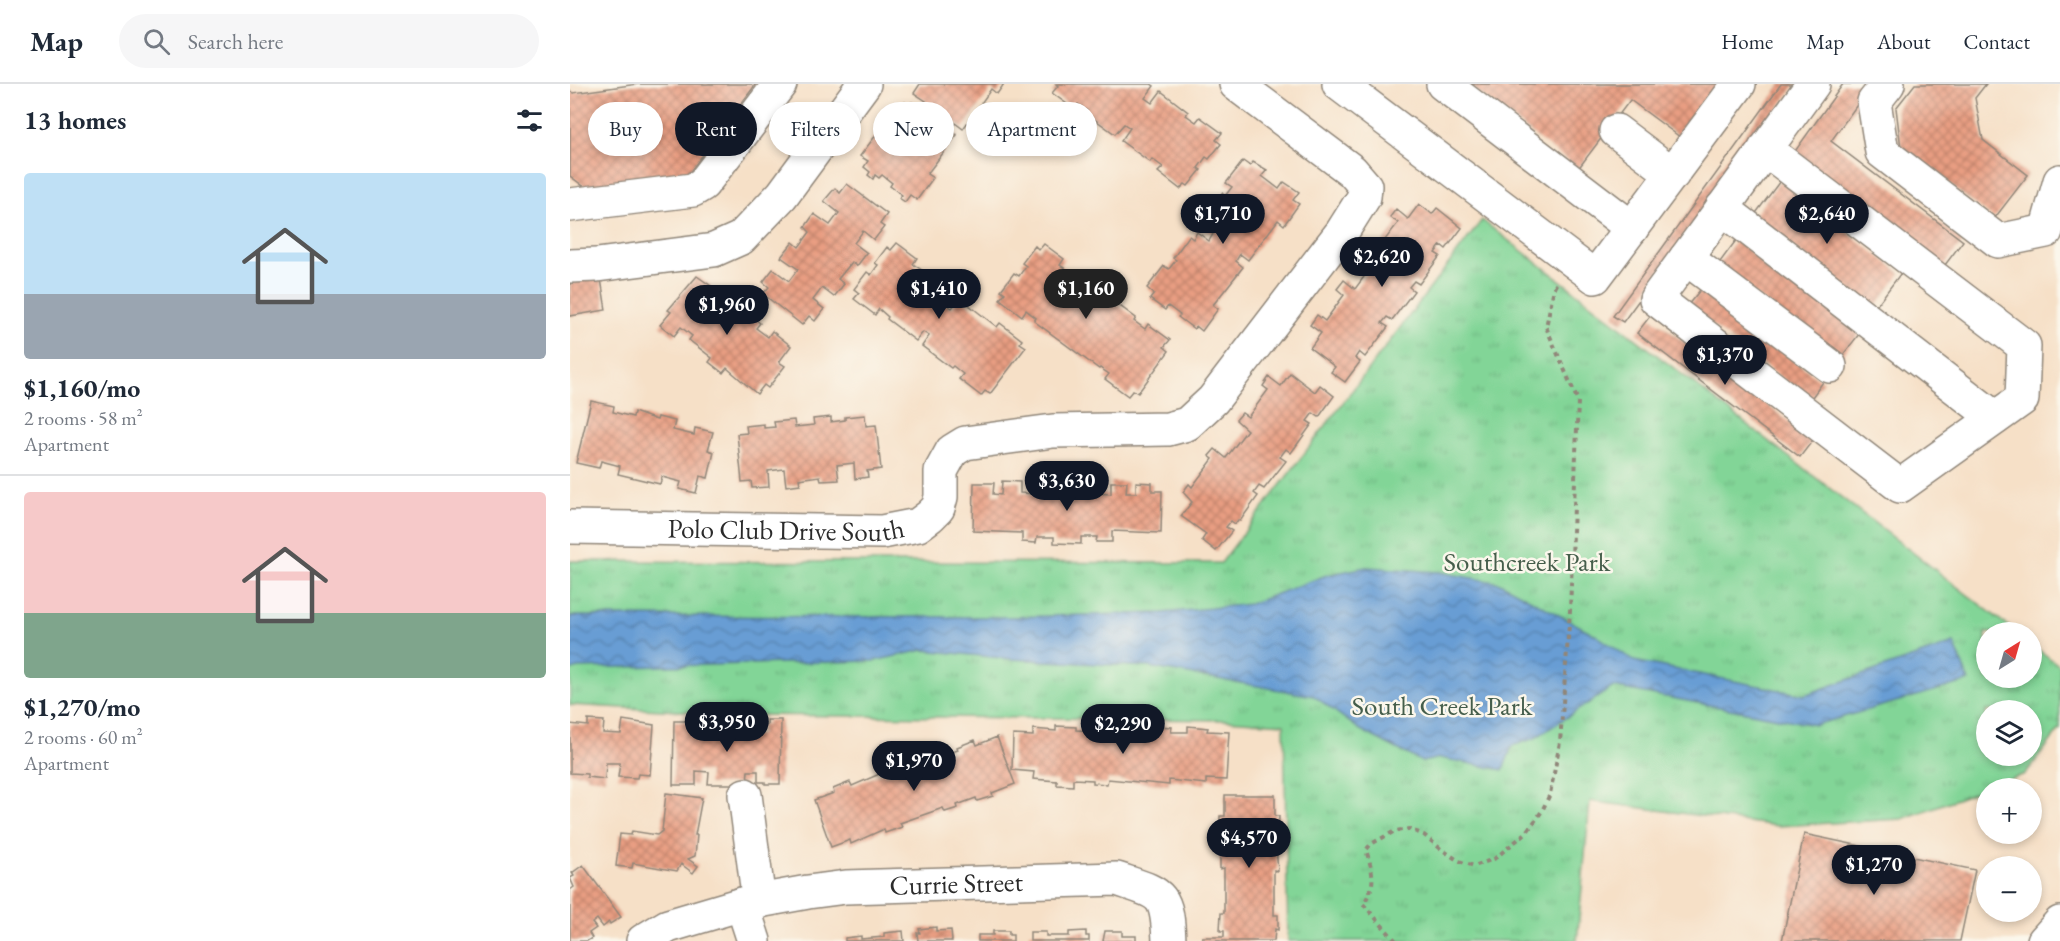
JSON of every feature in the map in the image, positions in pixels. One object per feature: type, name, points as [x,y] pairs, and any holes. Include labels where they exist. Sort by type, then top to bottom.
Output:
[{"type":"street","points":[[570,205],[693,190],[703,184],[780,84]]},
{"type":"street","points":[[570,266],[597,265],[714,250],[741,238],[782,195],[864,84]]},
{"type":"street","name":"Polo Club Drive South","points":[[570,527],[882,532],[918,525],[938,508],[941,497],[942,471],[952,451],[965,443],[1053,431],[1168,429],[1187,424],[1213,400],[1342,232],[1364,197],[1365,186],[1352,171],[1236,84]]},
{"type":"street","points":[[1339,84],[1596,277],[1739,84]]},
{"type":"street","points":[[1443,84],[1632,228]]},
{"type":"street","points":[[1765,149],[2024,346],[2022,399],[1900,486],[1656,299],[1765,149],[1813,84]]},
{"type":"street","points":[[1888,84],[1874,102],[1882,152],[1998,241],[2046,231],[2060,181]]},
{"type":"street","points":[[1616,131],[1672,174]]},
{"type":"street","points":[[1722,208],[1995,418]]},
{"type":"street","points":[[1686,258],[1830,366]]},
{"type":"street","points":[[745,795],[754,941]]},
{"type":"street","name":"Currie Street","points":[[751,903],[846,887],[1117,879],[1150,891],[1163,900],[1168,913],[1169,941]]},
{"type":"street","points":[[643,941],[668,926],[703,929],[751,903]]},
{"type":"street","points":[[2044,941],[2060,923]]},
{"type":"path","points":[[1396,941],[1363,904],[1371,892],[1373,872],[1366,850],[1371,844],[1395,831],[1409,830],[1424,835],[1459,861],[1474,866],[1494,860],[1527,832],[1542,811],[1550,794],[1560,742],[1570,611],[1578,401],[1546,327],[1554,288],[1571,259]]},
{"type":"green space","name":"Southcreek Park","points":[[1482,220],[2003,622],[1976,622],[1976,688],[2042,688],[2042,652],[2060,666],[2060,729],[2042,752],[2042,700],[1976,700],[1976,766],[2031,766],[2025,774],[2014,778],[1976,778],[1976,792],[1902,819],[1778,826],[1590,801],[1577,941],[1288,941],[1284,724],[1226,720],[752,715],[570,705],[570,561],[1221,563]]},
{"type":"water","points":[[1366,567],[1439,572],[1500,583],[1594,634],[1634,661],[1804,695],[1954,643],[1969,681],[1815,725],[1613,687],[1535,738],[1512,746],[1503,770],[1440,758],[1422,762],[1359,729],[1314,696],[1149,667],[1011,659],[923,650],[874,661],[578,668],[570,671],[570,616],[1009,617],[1163,613],[1250,604],[1327,575]]},
{"type":"building","points":[[638,84],[756,84],[742,102],[675,102],[675,156],[702,156],[683,181],[590,191],[570,176],[570,91],[573,93]]},
{"type":"building","points":[[920,84],[1004,84],[997,94],[991,89],[982,102],[966,102],[966,125],[963,129],[954,124],[954,102],[925,102],[914,93]]},
{"type":"building","points":[[1056,84],[1151,84],[1154,86],[1145,98],[1152,103],[1161,91],[1188,112],[1186,115],[1196,122],[1200,117],[1222,133],[1216,140],[1221,144],[1209,159],[1206,157],[1198,168],[1201,170],[1188,186],[1185,184],[1180,189],[1158,172],[1163,167],[1152,159],[1150,162],[1121,141],[1130,128],[1124,124],[1115,134],[1097,121],[1097,102],[1064,102],[1052,93],[1058,86]]},
{"type":"building","points":[[1467,84],[1732,84],[1688,143],[1630,100],[1578,169]]},
{"type":"building","points":[[1781,84],[1796,84],[1623,322],[1613,316]]},
{"type":"building","points":[[1843,84],[1872,84],[1831,141],[1963,241],[1942,269],[1793,154]]},
{"type":"building","points":[[1915,84],[1986,84],[1975,98],[1983,140],[2028,175],[1994,219],[1901,148],[1896,108]]},
{"type":"building","points":[[873,139],[873,156],[941,156],[927,174],[933,178],[917,200],[910,195],[905,202],[899,198],[902,195],[890,186],[892,183],[882,175],[879,178],[875,175],[873,179],[868,175],[870,172],[864,167],[868,161],[861,155]]},
{"type":"building","points":[[1243,161],[1250,166],[1253,162],[1267,170],[1262,176],[1279,189],[1284,182],[1299,192],[1293,200],[1299,204],[1284,225],[1278,220],[1248,260],[1240,254],[1236,261],[1243,267],[1213,305],[1218,309],[1202,331],[1196,326],[1194,329],[1168,306],[1165,310],[1150,299],[1154,294],[1147,288],[1164,266],[1169,269],[1176,260],[1173,258],[1189,236],[1193,239],[1197,232],[1209,241],[1213,234],[1200,224],[1206,215],[1209,217],[1214,209],[1212,207],[1222,193],[1225,196],[1232,187],[1226,183]]},
{"type":"building","points":[[1780,181],[1901,273],[1874,309],[1753,217]]},
{"type":"building","points":[[847,184],[887,214],[880,224],[884,227],[874,240],[863,231],[854,243],[867,253],[857,266],[852,262],[838,279],[844,284],[834,297],[822,288],[813,300],[824,309],[815,321],[809,316],[802,325],[763,294],[769,287],[763,282],[773,269],[789,281],[798,269],[781,257],[793,242],[799,247],[810,232],[805,227],[814,214],[830,225],[839,213],[824,201],[835,188],[840,193]]},
{"type":"building","points":[[1419,204],[1432,214],[1437,208],[1462,228],[1446,249],[1441,245],[1435,253],[1440,256],[1419,284],[1414,281],[1409,287],[1414,291],[1392,320],[1387,317],[1382,323],[1388,327],[1365,357],[1359,352],[1355,358],[1360,362],[1345,382],[1331,372],[1335,367],[1310,348],[1321,333],[1310,325],[1317,315],[1325,321],[1344,295],[1337,289],[1344,280],[1355,289],[1375,262],[1364,253],[1371,244],[1378,249],[1398,223],[1390,217],[1396,209],[1408,219]]},
{"type":"building","points":[[1737,239],[1860,333],[1839,360],[1717,266]]},
{"type":"building","points":[[897,243],[917,258],[913,264],[954,292],[945,303],[952,308],[960,298],[997,327],[1000,323],[1022,340],[1020,343],[1026,347],[990,394],[985,391],[981,396],[959,379],[963,374],[953,366],[951,368],[922,346],[929,336],[923,332],[916,341],[887,319],[888,317],[879,309],[875,315],[854,299],[859,293],[854,289],[867,272],[871,275],[878,265],[875,263],[887,247],[891,250]]},
{"type":"building","points":[[1044,244],[1064,259],[1060,265],[1072,271],[1136,318],[1134,321],[1145,329],[1148,324],[1170,340],[1164,347],[1169,351],[1138,393],[1133,390],[1128,396],[1105,379],[1109,374],[1034,321],[1036,318],[1026,310],[1022,316],[1000,299],[1005,293],[1001,290],[1014,273],[1019,276],[1026,266],[1022,263],[1035,246],[1039,250]]},
{"type":"building","points":[[697,276],[711,286],[708,290],[724,303],[728,298],[760,323],[756,328],[768,337],[772,331],[791,346],[779,362],[785,366],[768,388],[764,385],[757,394],[727,368],[723,373],[709,362],[712,358],[689,340],[692,336],[681,327],[674,336],[660,325],[671,312],[668,310]]},
{"type":"building","points":[[576,279],[601,279],[606,310],[570,316],[570,283],[577,282]]},
{"type":"building","points":[[1701,289],[1823,382],[1810,400],[1687,306]]},
{"type":"building","points":[[1650,316],[1813,440],[1800,457],[1637,333]]},
{"type":"building","points":[[1290,373],[1315,392],[1320,385],[1334,396],[1319,417],[1313,413],[1307,421],[1312,424],[1291,453],[1286,449],[1280,457],[1286,461],[1264,489],[1259,486],[1254,493],[1258,496],[1240,521],[1238,520],[1235,524],[1231,521],[1226,527],[1232,531],[1216,551],[1202,540],[1206,534],[1181,516],[1192,502],[1183,492],[1189,484],[1192,487],[1213,459],[1209,456],[1215,449],[1226,458],[1247,430],[1236,420],[1242,413],[1248,417],[1268,390],[1263,386],[1269,377],[1281,386]]},
{"type":"building","points":[[591,401],[614,406],[613,412],[633,417],[634,412],[657,420],[658,417],[675,421],[673,430],[694,435],[695,428],[713,432],[708,450],[714,452],[708,478],[700,476],[696,493],[679,489],[681,482],[662,477],[660,484],[618,474],[620,466],[601,461],[599,468],[576,463]]},
{"type":"building","points":[[865,415],[866,426],[876,425],[881,469],[867,471],[868,477],[855,479],[854,463],[837,465],[839,480],[821,481],[820,476],[799,479],[800,484],[786,486],[784,469],[768,471],[769,487],[752,488],[751,481],[742,482],[737,434],[747,433],[746,426],[764,424],[764,428],[775,427],[774,422],[794,420],[795,427],[814,425],[813,419],[831,417],[831,422],[845,420],[845,417]]},
{"type":"building","points":[[1002,481],[1020,482],[1020,493],[1038,494],[1038,488],[1093,490],[1093,493],[1111,494],[1111,482],[1127,482],[1126,493],[1136,493],[1136,482],[1152,483],[1152,491],[1162,491],[1161,533],[1112,531],[1112,542],[1096,542],[1097,537],[1081,537],[1081,544],[1054,543],[1054,537],[1037,537],[1036,543],[1022,542],[1022,533],[973,531],[974,483],[994,483],[993,494],[1001,495]]},
{"type":"building","points":[[588,720],[604,721],[603,733],[621,734],[623,720],[654,725],[650,775],[638,774],[637,778],[618,777],[620,763],[606,763],[605,779],[587,777],[587,774],[570,773],[570,724],[588,726]]},
{"type":"building","points":[[715,720],[741,721],[742,724],[748,724],[748,735],[761,735],[762,724],[767,725],[767,720],[781,720],[780,784],[758,782],[758,771],[748,771],[747,781],[740,784],[708,784],[709,772],[696,771],[696,785],[673,785],[674,721],[691,721],[691,724],[698,725],[698,735],[709,734],[709,725],[715,725]]},
{"type":"building","points":[[1056,726],[1092,731],[1092,726],[1111,727],[1111,730],[1156,733],[1156,726],[1172,727],[1171,732],[1188,732],[1188,726],[1208,728],[1207,731],[1229,732],[1226,780],[1206,779],[1206,784],[1169,780],[1169,785],[1108,779],[1107,784],[1093,783],[1093,780],[1073,779],[1073,786],[1057,785],[1057,781],[1033,779],[1034,772],[1012,770],[1013,735],[1033,736],[1033,729],[1056,731]]},
{"type":"building","points":[[997,737],[1015,784],[992,793],[993,796],[977,801],[976,798],[957,805],[958,808],[945,812],[943,808],[900,823],[902,827],[885,833],[884,829],[851,844],[850,840],[831,847],[814,800],[834,793],[833,789],[850,782],[852,786],[884,772],[885,775],[924,761],[924,758],[941,752],[942,755],[958,750],[957,747],[975,740],[977,745]]},
{"type":"building","points":[[666,793],[702,798],[695,835],[697,835],[695,856],[688,859],[698,866],[693,873],[681,864],[677,871],[633,863],[632,868],[616,866],[620,834],[631,835],[632,831],[657,835],[662,831]]},
{"type":"building","points":[[1225,795],[1275,795],[1275,816],[1279,816],[1278,835],[1275,835],[1278,871],[1274,870],[1274,915],[1278,915],[1278,930],[1275,929],[1274,941],[1202,941],[1202,937],[1224,937],[1224,931],[1220,931],[1221,913],[1224,913],[1224,868],[1220,869],[1220,854],[1224,854],[1224,836],[1220,836],[1220,816],[1225,816]]},
{"type":"building","points":[[1804,834],[1975,870],[1960,941],[1782,941]]},
{"type":"building","points":[[583,865],[621,917],[603,927],[597,919],[592,923],[596,928],[589,933],[592,938],[587,941],[570,941],[570,890],[574,887],[570,878],[574,876],[572,873]]},
{"type":"building","points":[[936,927],[936,931],[951,930],[952,941],[918,941],[919,929]]},
{"type":"building","points":[[903,931],[904,941],[845,941],[845,938],[884,937],[884,933]]},
{"type":"building","points":[[993,931],[1009,931],[1009,935],[1013,935],[1013,941],[978,941],[978,935],[993,935]]},
{"type":"building","points":[[1086,931],[1089,941],[1030,941],[1030,932],[1046,932],[1046,936],[1069,936],[1069,932]]},
{"type":"building","points":[[1105,931],[1122,931],[1122,936],[1136,936],[1136,941],[1103,941]]},
{"type":"park label","name":"South Creek Park","points":[[1442,706]]}]
